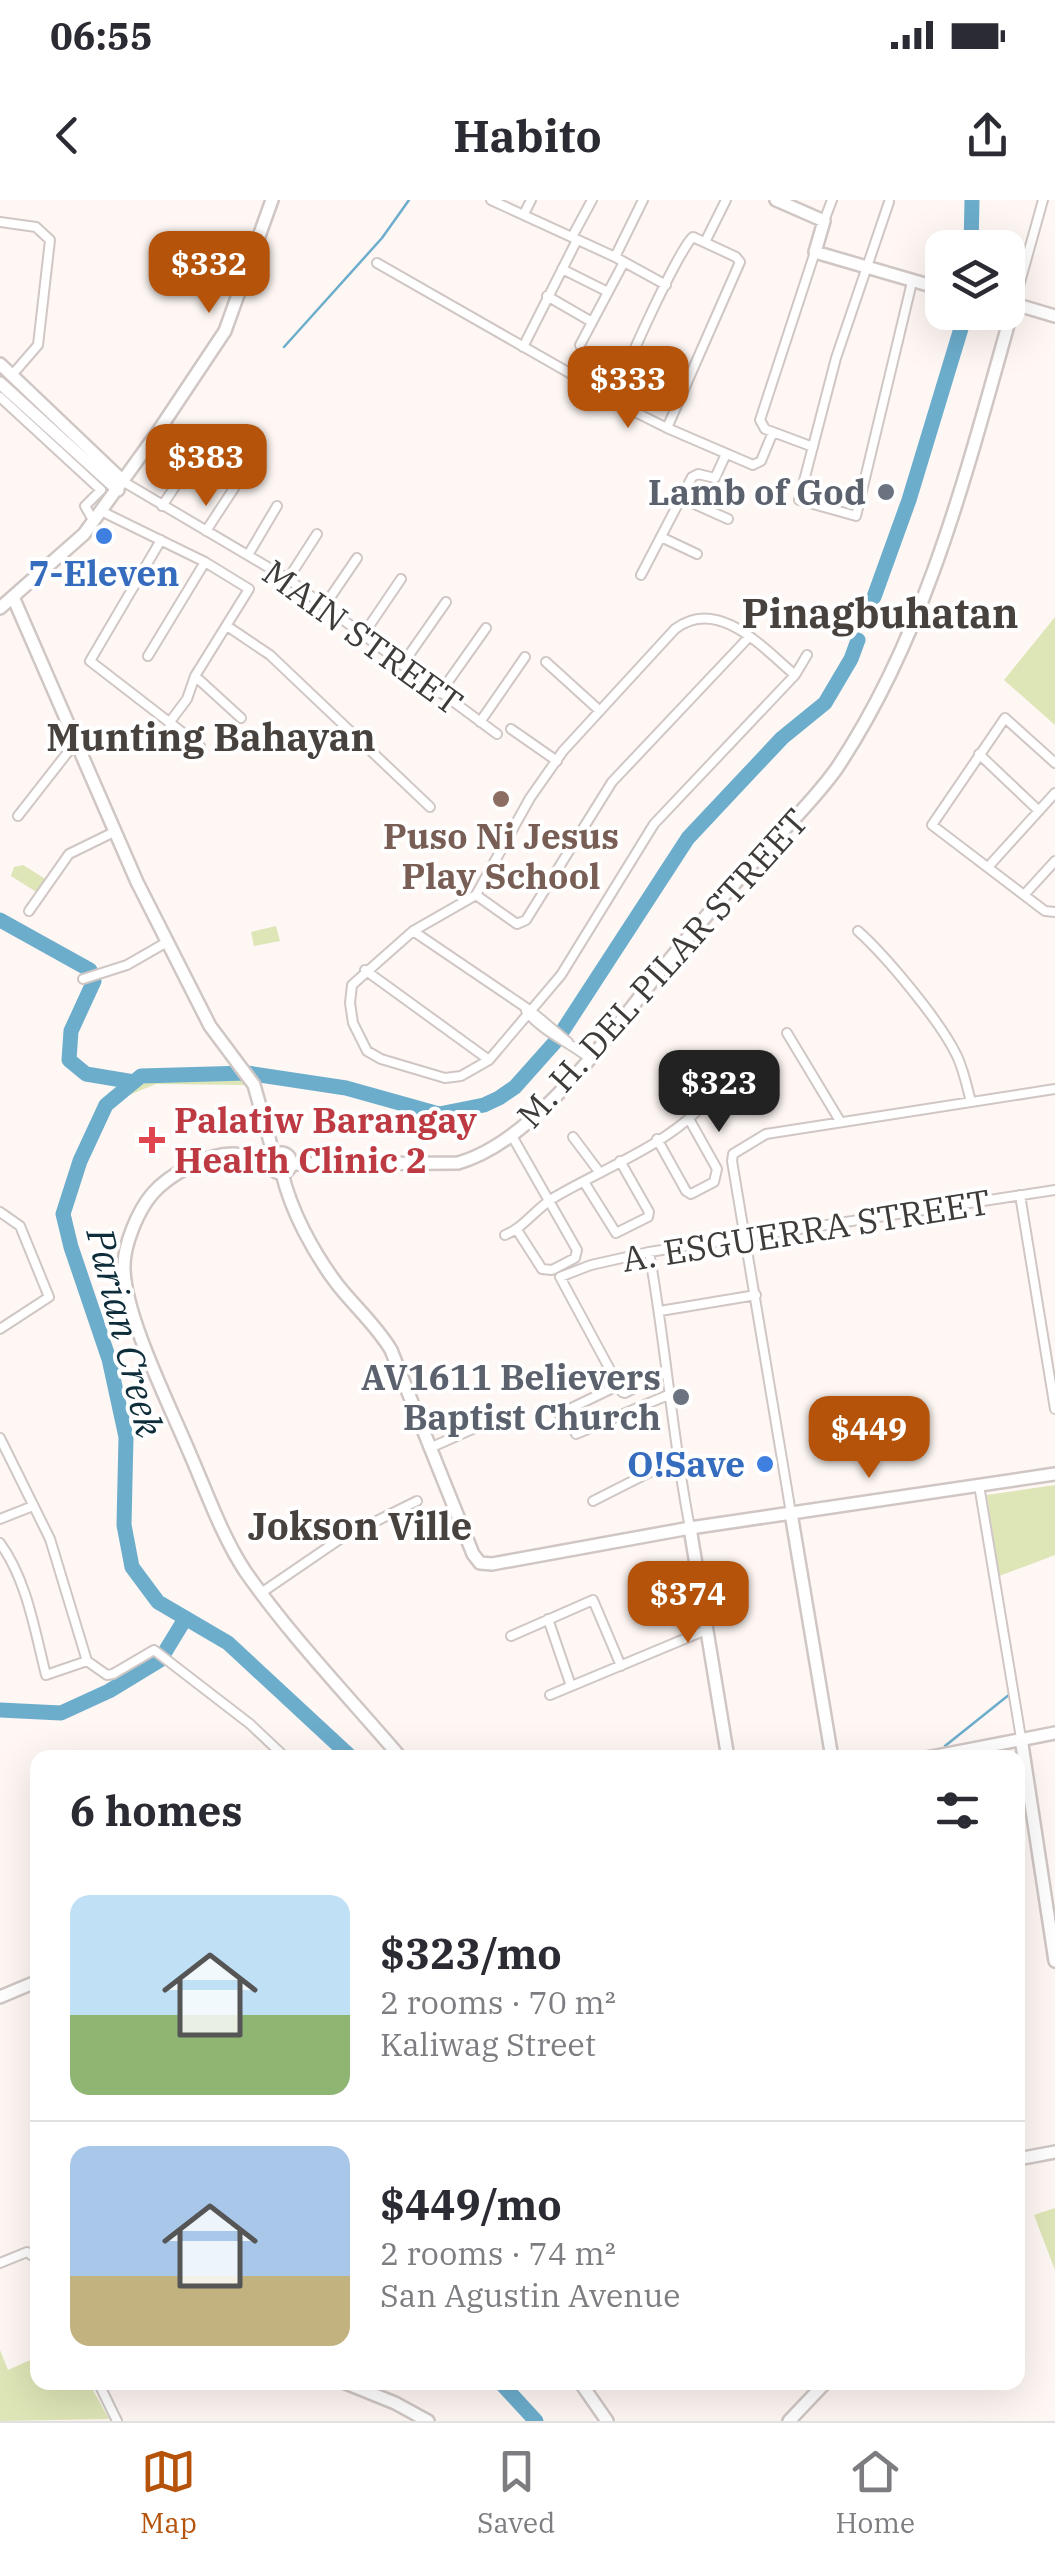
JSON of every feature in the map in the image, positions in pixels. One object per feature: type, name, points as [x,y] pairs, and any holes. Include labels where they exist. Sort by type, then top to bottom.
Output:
[{"type":"street","points":[[0,608],[74,545],[99,517],[225,331],[272,200]]},
{"type":"street","points":[[490,200],[666,284]]},
{"type":"street","points":[[524,214],[531,200]]},
{"type":"street","points":[[523,347],[592,200]]},
{"type":"street","points":[[580,345],[608,292],[642,200]]},
{"type":"street","points":[[705,242],[726,200]]},
{"type":"street","points":[[776,200],[824,221]]},
{"type":"street","points":[[813,447],[765,429],[760,420],[832,200]]},
{"type":"street","name":"M. H. DEL PILAR STREET","points":[[1025,258],[1043,200]]},
{"type":"street","points":[[889,202],[836,358],[798,499],[856,516],[912,282]]},
{"type":"street","points":[[0,222],[36,228],[50,240],[38,345],[6,396]]},
{"type":"street","points":[[666,428],[738,259],[694,237],[687,242],[666,284],[615,402],[666,428],[751,464],[758,463],[773,432]]},
{"type":"street","points":[[816,252],[925,285]]},
{"type":"street","points":[[378,263],[580,379]]},
{"type":"street","points":[[562,269],[608,292]]},
{"type":"street","points":[[547,296],[592,322]]},
{"type":"street","points":[[1025,307],[1055,316]]},
{"type":"street","name":"M. H. DEL PILAR STREET","points":[[287,1168],[458,1163],[477,1158],[512,1136],[589,1058],[686,938],[834,773],[868,720],[910,630],[978,432],[1004,330]]},
{"type":"street","points":[[0,364],[81,457],[101,490],[86,506],[99,517],[161,540],[249,588],[170,723]]},
{"type":"street","points":[[0,383],[6,396],[121,486]]},
{"type":"street","points":[[641,575],[694,474],[716,478],[726,454]]},
{"type":"street","points":[[162,506],[194,458]]},
{"type":"street","points":[[206,531],[238,482]]},
{"type":"street","name":"MAIN STREET","points":[[121,486],[288,579],[497,734]]},
{"type":"street","points":[[682,498],[728,518]]},
{"type":"street","points":[[248,554],[277,506]]},
{"type":"street","points":[[288,579],[317,534]]},
{"type":"street","points":[[662,537],[697,554]]},
{"type":"street","points":[[161,540],[90,661],[200,746]]},
{"type":"street","points":[[324,606],[357,558]]},
{"type":"street","points":[[148,656],[205,562]]},
{"type":"street","points":[[362,634],[401,580]]},
{"type":"street","points":[[13,597],[114,832],[167,942],[210,1026],[252,1080],[272,1159]]},
{"type":"street","points":[[402,665],[446,602]]},
{"type":"street","points":[[876,617],[910,630]]},
{"type":"street","points":[[794,675],[749,637],[716,618],[682,624],[557,761],[530,798],[476,895],[413,931],[365,970],[350,989],[358,1037],[367,1051],[445,1078],[461,1076],[489,1060],[561,975],[654,824],[794,675],[806,656]]},
{"type":"street","points":[[227,626],[270,655],[430,807]]},
{"type":"street","points":[[440,693],[486,628]]},
{"type":"street","points":[[476,895],[518,924],[526,920],[612,782],[749,637]]},
{"type":"street","points":[[480,722],[524,657]]},
{"type":"street","points":[[546,662],[600,711]]},
{"type":"street","points":[[195,676],[242,718]]},
{"type":"street","points":[[1055,763],[1006,718],[932,825],[1044,911],[1055,912]]},
{"type":"street","points":[[510,729],[557,761]]},
{"type":"street","points":[[18,816],[76,743]]},
{"type":"street","points":[[979,754],[1038,812]]},
{"type":"street","points":[[988,867],[1055,793]]},
{"type":"street","points":[[30,910],[70,854],[114,832]]},
{"type":"street","points":[[1024,895],[1055,860]]},
{"type":"street","points":[[413,931],[589,1058]]},
{"type":"street","points":[[858,931],[875,946],[951,1044],[971,1102]]},
{"type":"street","points":[[88,978],[128,965],[167,942]]},
{"type":"street","points":[[365,970],[489,1060]]},
{"type":"street","points":[[787,1034],[840,1121]]},
{"type":"street","points":[[831,1750],[733,1154],[766,1134],[1055,1088]]},
{"type":"street","points":[[505,1235],[517,1230],[550,1199],[656,1140],[697,1111]]},
{"type":"street","points":[[656,1140],[686,1191],[691,1194],[714,1182],[716,1169],[689,1120]]},
{"type":"street","points":[[512,1136],[577,1250],[576,1258],[552,1270],[542,1270],[517,1230]]},
{"type":"street","points":[[573,1137],[600,1172]]},
{"type":"street","points":[[394,1750],[261,1593],[225,1533],[168,1402],[124,1281],[124,1259],[149,1197],[175,1175],[211,1158],[232,1154],[272,1159],[286,1154],[295,1211],[330,1273],[391,1350],[480,1563],[1055,1474]]},
{"type":"street","points":[[584,1182],[616,1233],[648,1217],[649,1212],[620,1161]]},
{"type":"street","name":"A. ESGUERRA STREET","points":[[616,1386],[560,1277],[650,1252],[1055,1190]]},
{"type":"street","points":[[1020,1195],[1055,1408]]},
{"type":"street","points":[[0,1212],[20,1226],[49,1297],[0,1329]]},
{"type":"street","points":[[650,1252],[676,1459],[727,1750]]},
{"type":"street","points":[[660,1310],[756,1295]]},
{"type":"street","points":[[559,1414],[616,1386],[625,1394],[666,1372]]},
{"type":"street","points":[[576,1434],[668,1395]]},
{"type":"street","points":[[432,1447],[506,1414]]},
{"type":"street","points":[[0,1438],[50,1538],[87,1660],[107,1675],[154,1650],[278,1750]]},
{"type":"street","points":[[593,1501],[676,1459]]},
{"type":"street","points":[[979,1485],[1022,1750]]},
{"type":"street","points":[[261,1593],[340,1539],[417,1502]]},
{"type":"street","points":[[0,1518],[33,1506]]},
{"type":"street","points":[[0,1543],[10,1557],[24,1595],[46,1675],[87,1660]]},
{"type":"street","points":[[511,1636],[594,1600],[621,1666]]},
{"type":"street","points":[[548,1620],[572,1686]]},
{"type":"street","points":[[550,1695],[706,1630]]},
{"type":"street","points":[[964,1750],[1055,1733]]},
{"type":"street","points":[[1025,1795],[1055,1961]]},
{"type":"street","points":[[0,1997],[30,1984]]},
{"type":"street","points":[[1025,2158],[1055,2152]]},
{"type":"street","points":[[0,2263],[26,2252],[30,2255]]},
{"type":"street","points":[[102,2390],[118,2421]]},
{"type":"street","points":[[363,2390],[395,2402],[424,2420]]},
{"type":"street","points":[[586,2390],[607,2421]]},
{"type":"street","points":[[789,2421],[818,2390]]},
{"type":"green space","points":[[1055,617],[1055,725],[1004,680]]},
{"type":"green space","points":[[23,865],[47,880],[38,893],[11,876],[14,867]]},
{"type":"green space","points":[[276,926],[280,941],[254,946],[251,932]]},
{"type":"green space","points":[[159,1076],[241,1079],[245,1085],[156,1084],[129,1095],[127,1091]]},
{"type":"green space","points":[[1055,1485],[1055,1555],[999,1576],[987,1495]]},
{"type":"green space","points":[[1055,2208],[1055,2270],[1034,2215]]},
{"type":"green space","points":[[0,2350],[8,2370],[30,2360],[30,2390],[93,2390],[109,2419],[0,2421]]},
{"type":"waterway","points":[[284,347],[382,238],[409,200]]},
{"type":"waterway","name":"Parian Creek","points":[[971,230],[972,200]]},
{"type":"waterway","name":"Parian Creek","points":[[874,597],[909,500],[961,330]]},
{"type":"waterway","name":"Parian Creek","points":[[343,1750],[228,1643],[158,1602],[132,1567],[124,1525],[126,1437],[109,1359],[63,1214],[80,1161],[106,1105],[141,1076],[247,1073],[346,1088],[439,1114],[499,1098],[515,1087],[556,1041],[688,838],[782,738],[825,703],[858,640]]},
{"type":"waterway","points":[[0,920],[90,970],[94,981],[71,1031],[69,1060],[86,1074],[134,1082]]},
{"type":"waterway","points":[[0,1710],[61,1713],[109,1691],[160,1660],[185,1619]]},
{"type":"waterway","points":[[945,1746],[1010,1694]]},
{"type":"waterway","name":"Parian Creek","points":[[507,2390],[536,2421]]},
{"type":"place","name":"Lamb of God","points":[[886,492]]},
{"type":"place","name":"7-Eleven","points":[[104,536]]},
{"type":"place","name":"Puso Ni Jesus Play School","points":[[501,799]]},
{"type":"place","name":"Palatiw Barangay Health Clinic 2","points":[[152,1140]]},
{"type":"place","name":"AV1611 Believers Baptist Church","points":[[681,1397]]},
{"type":"place","name":"O!Save","points":[[765,1464]]},
{"type":"district","name":"Pinagbuhatan","points":[[880,613]]},
{"type":"district","name":"Munting Bahayan","points":[[211,736]]},
{"type":"district","name":"Jokson Ville","points":[[360,1525]]}]
